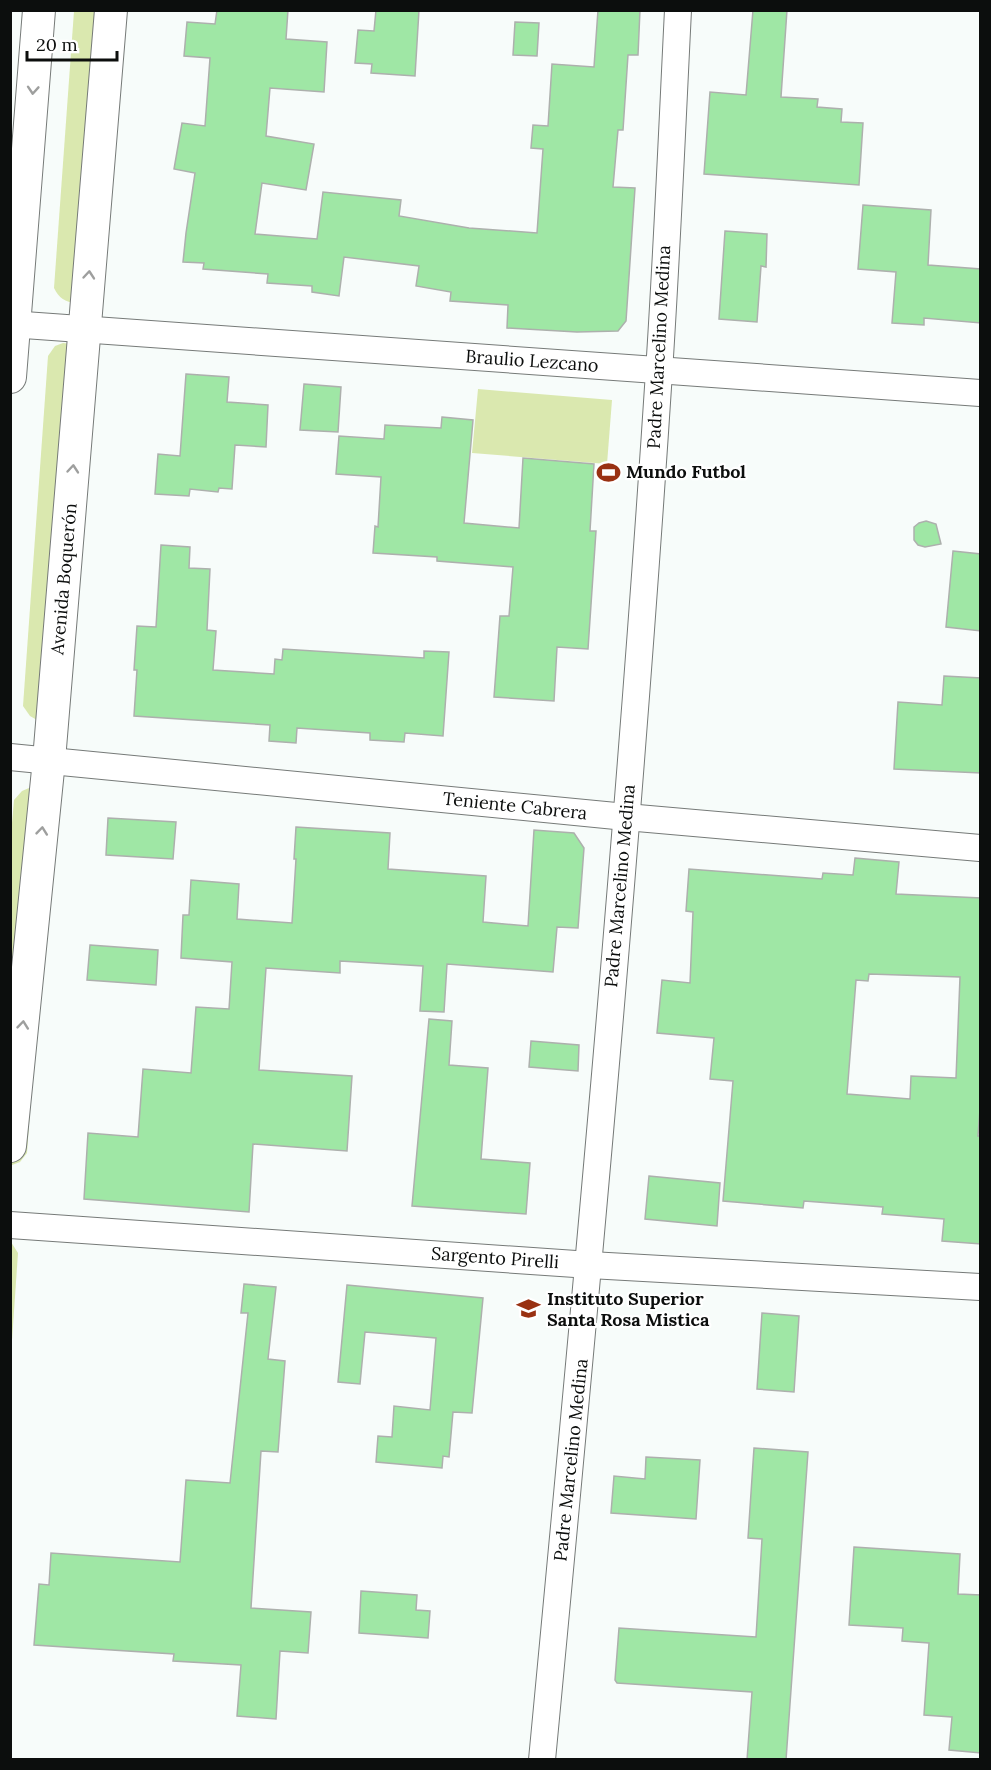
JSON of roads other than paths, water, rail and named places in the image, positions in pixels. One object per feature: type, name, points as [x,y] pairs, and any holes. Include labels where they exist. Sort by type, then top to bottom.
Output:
[{"type":"street","points":[[10,377],[39,10]]},
{"type":"street","name":"Avenida Boquerón","points":[[10,1146],[49,760],[111,10]]},
{"type":"street","name":"Padre Marcelino Medina","points":[[542,1760],[590,1264],[626,817],[659,370],[678,10]]},
{"type":"street","name":"Braulio Lezcano","points":[[13,324],[981,393]]},
{"type":"street","name":"Teniente Cabrera","points":[[10,757],[626,817],[981,848]]},
{"type":"street","name":"Sargento Pirelli","points":[[10,1225],[590,1264],[981,1287]]},
{"type":"place","name":"Mundo Futbol","points":[[608,472]]},
{"type":"place","name":"Instituto Superior Santa Rosa Mistica","points":[[529,1309]]}]
